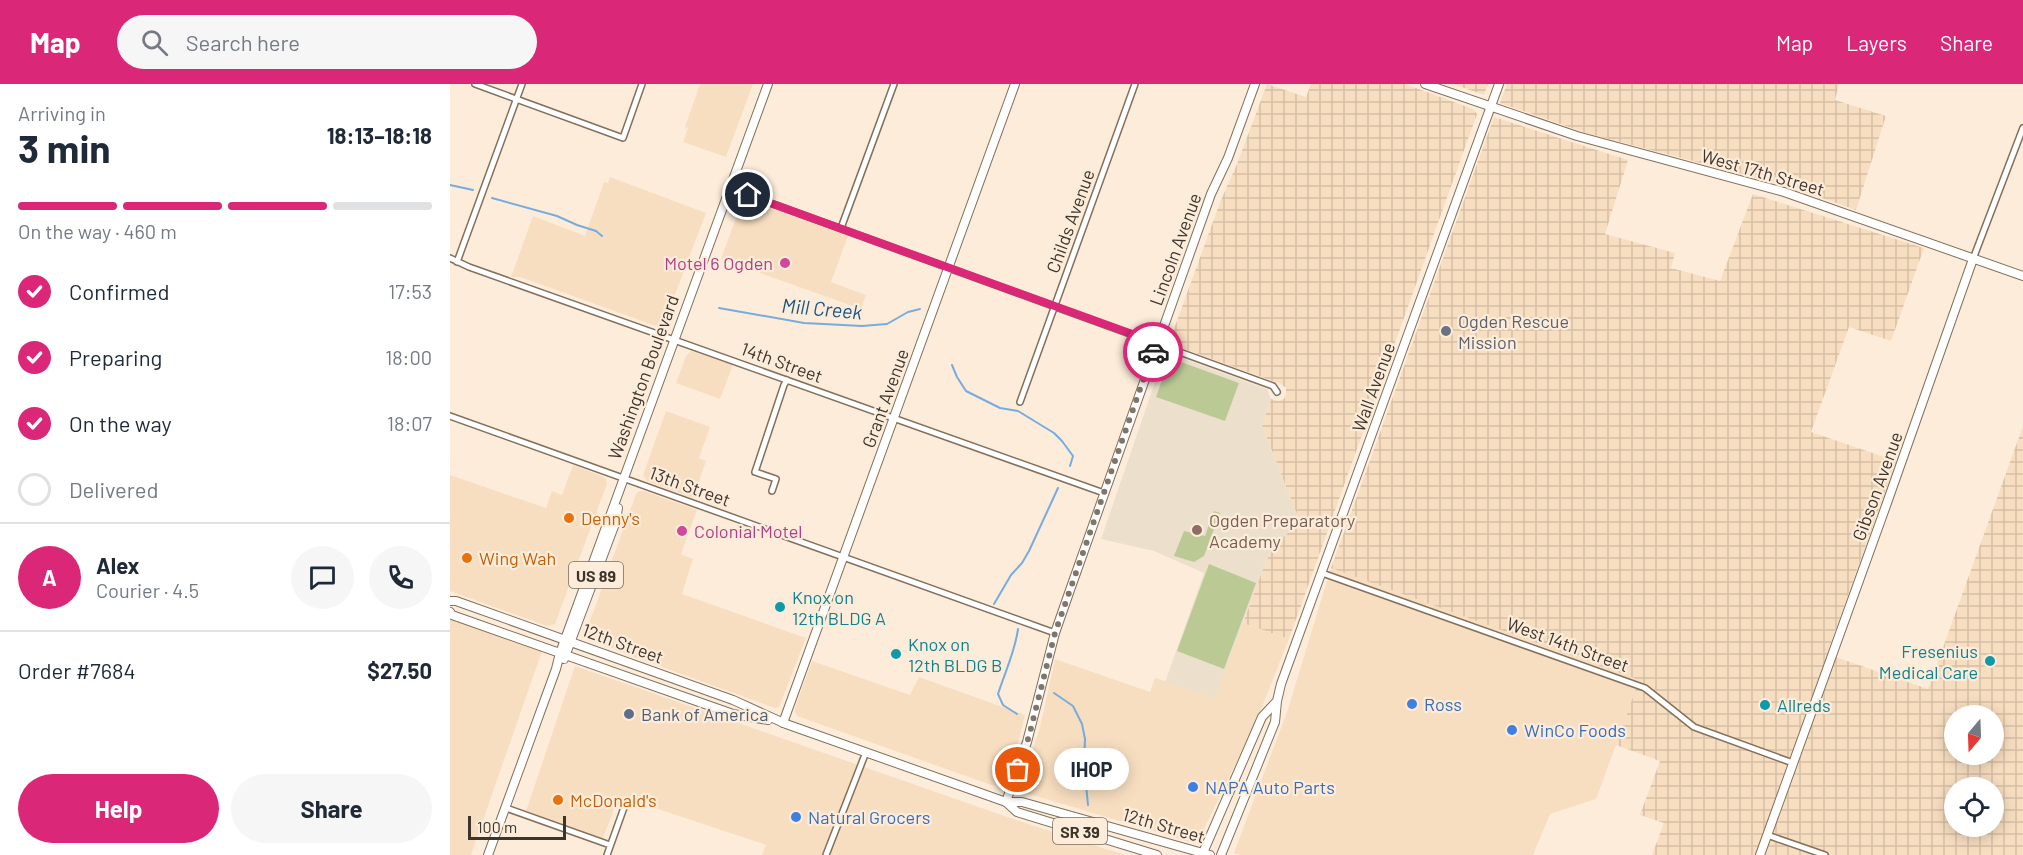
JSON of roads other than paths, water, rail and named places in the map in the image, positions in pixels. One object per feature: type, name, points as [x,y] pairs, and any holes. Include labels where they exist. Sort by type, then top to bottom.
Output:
[{"type":"main road","name":"Washington Boulevard","points":[[488,855],[556,669],[616,521],[624,478],[768,84]]},
{"type":"main road","name":"12th Street","points":[[450,601],[456,600],[733,700],[783,723],[1006,802],[1022,802],[1205,854]]},
{"type":"main road","name":"12th Street","points":[[450,612],[452,615],[733,714],[783,723]]},
{"type":"main road","name":"12th Street","points":[[1006,802],[1017,812],[1157,855]]},
{"type":"street","points":[[475,84],[623,138],[642,84]]},
{"type":"street","points":[[457,262],[522,84]]},
{"type":"street","points":[[841,228],[894,84]]},
{"type":"street","name":"Grant Avenue","points":[[783,723],[1015,84]]},
{"type":"street","name":"Childs Avenue","points":[[1020,402],[1135,84]]},
{"type":"street","name":"Lincoln Avenue","points":[[1006,802],[1027,742],[1055,633],[1211,194],[1228,158],[1255,84]]},
{"type":"street","name":"West 17th Street","points":[[1425,84],[1577,136],[1784,192],[2023,276]]},
{"type":"street","name":"Wall Avenue","points":[[1221,855],[1275,722],[1276,701],[1499,84]]},
{"type":"street","name":"Gibson Avenue","points":[[1760,855],[1973,258],[2023,128]]},
{"type":"street","points":[[729,188],[1273,386],[1277,392]]},
{"type":"street","name":"14th Street","points":[[450,258],[469,267],[1104,493]]},
{"type":"street","points":[[772,491],[776,479],[755,472],[787,380]]},
{"type":"street","name":"13th Street","points":[[450,416],[1055,633]]},
{"type":"street","name":"West 14th Street","points":[[1323,573],[1645,688],[1694,727],[1793,763]]},
{"type":"street","name":"Wall Avenue","points":[[1205,854],[1262,717],[1276,701]]},
{"type":"street","points":[[826,855],[866,752]]},
{"type":"street","points":[[607,855],[626,802]]},
{"type":"street","points":[[506,808],[610,845]]},
{"type":"street","points":[[1767,835],[1825,855]]},
{"type":"waterway","name":"Mill Creek","points":[[450,185],[473,190]]},
{"type":"waterway","name":"Mill Creek","points":[[492,198],[557,216],[596,231],[602,236]]},
{"type":"waterway","name":"Mill Creek","points":[[719,308],[804,323],[862,326],[887,324],[908,312],[920,309]]},
{"type":"waterway","name":"Mill Creek","points":[[952,365],[966,391],[1000,408],[1018,411],[1054,433],[1073,456],[1070,466]]},
{"type":"waterway","name":"Mill Creek","points":[[994,604],[1029,551],[1058,488]]},
{"type":"waterway","name":"Mill Creek","points":[[1017,714],[1003,705],[998,694],[1018,629]]},
{"type":"waterway","name":"Mill Creek","points":[[1054,693],[1073,706],[1082,724],[1085,739],[1084,764],[1088,805]]},
{"type":"place","name":"Motel 6 Ogden","points":[[785,263]]},
{"type":"place","name":"Ogden Rescue Mission","points":[[1446,331]]},
{"type":"place","name":"Denny's","points":[[569,518]]},
{"type":"place","name":"Ogden Preparatory Academy","points":[[1197,530]]},
{"type":"place","name":"Colonial Motel","points":[[682,531]]},
{"type":"place","name":"Wing Wah","points":[[467,558]]},
{"type":"place","name":"Knox on 12th BLDG A","points":[[780,607]]},
{"type":"place","name":"Knox on 12th BLDG B","points":[[896,654]]},
{"type":"place","name":"Fresenius Medical Care","points":[[1990,661]]},
{"type":"place","name":"Ross","points":[[1412,704]]},
{"type":"place","name":"Allreds","points":[[1765,705]]},
{"type":"place","name":"Bank of America","points":[[629,714]]},
{"type":"place","name":"WinCo Foods","points":[[1512,730]]},
{"type":"place","name":"IHOP","points":[[1018,770]]},
{"type":"place","name":"NAPA Auto Parts","points":[[1193,787]]},
{"type":"place","name":"McDonald's","points":[[558,800]]},
{"type":"place","name":"Natural Grocers","points":[[796,817]]}]
